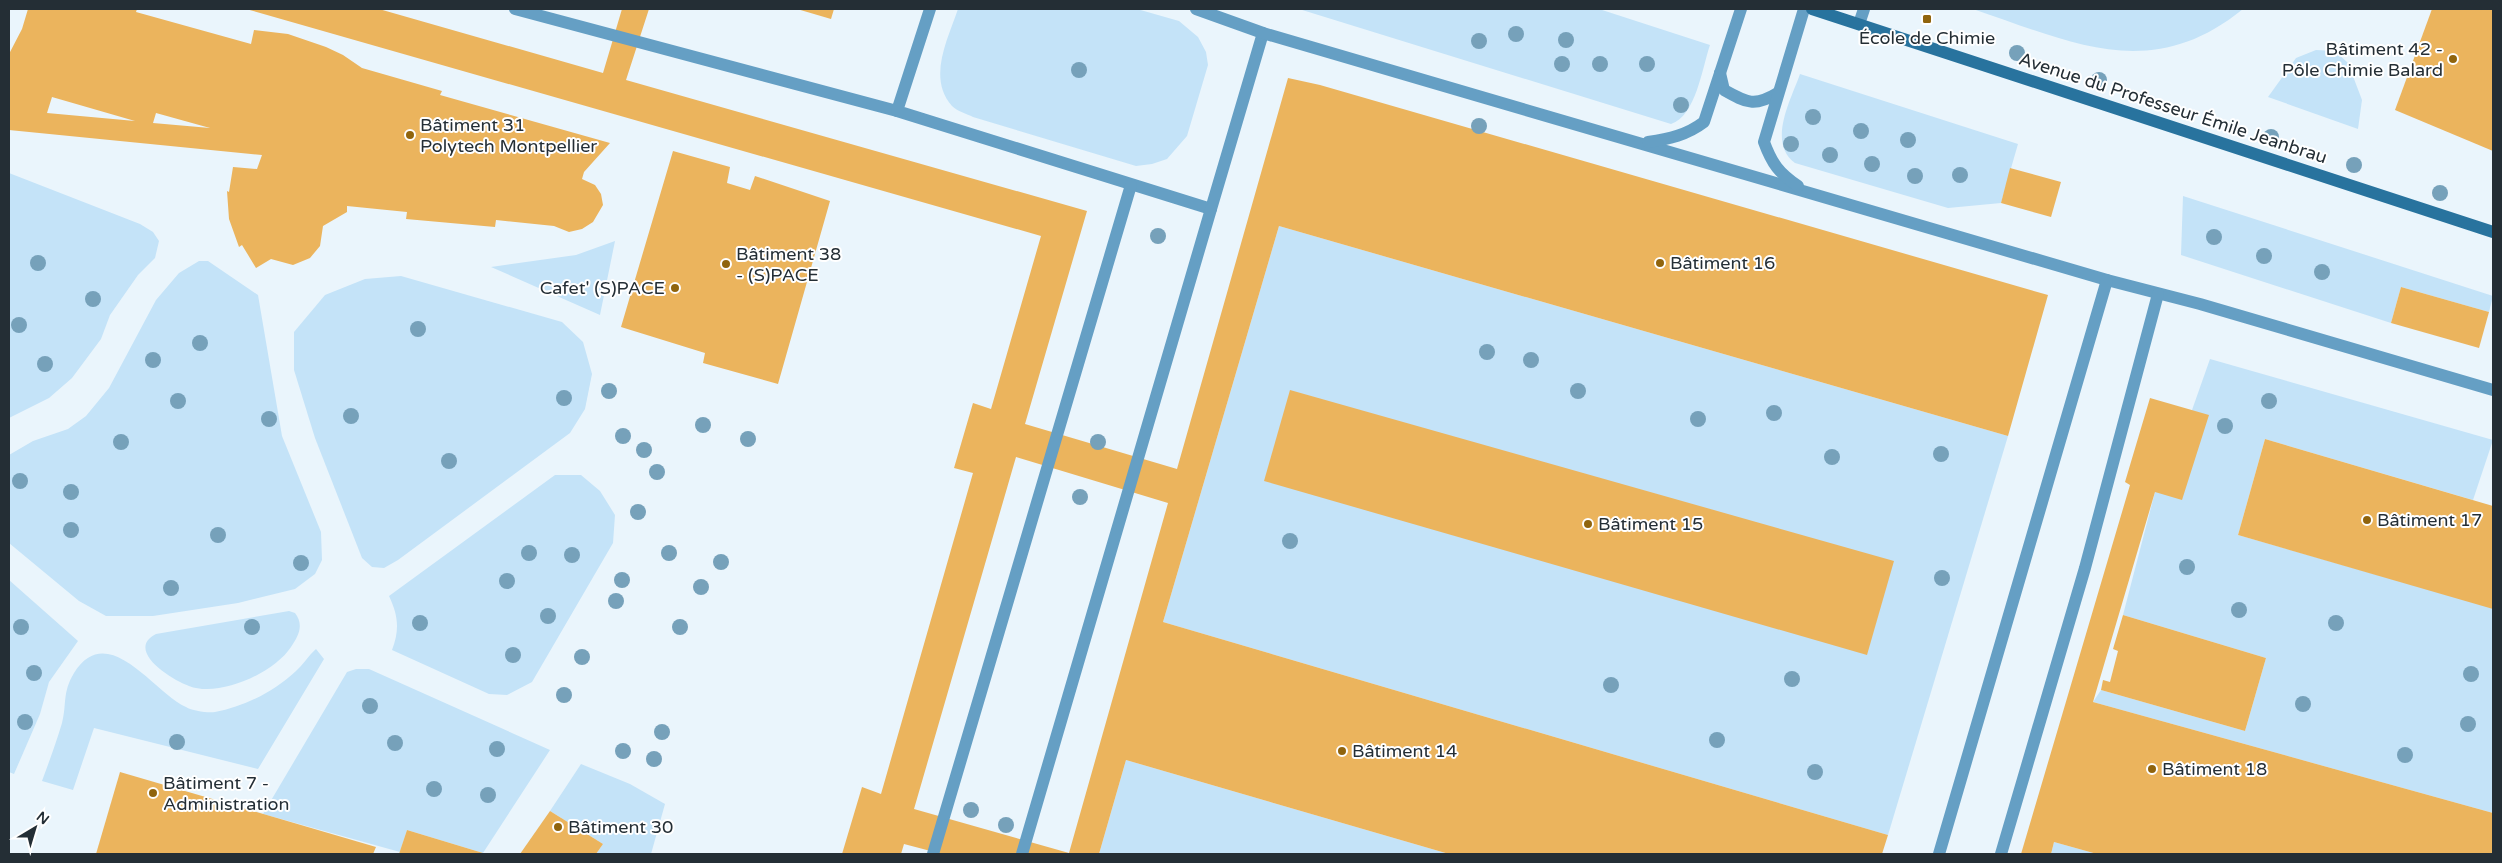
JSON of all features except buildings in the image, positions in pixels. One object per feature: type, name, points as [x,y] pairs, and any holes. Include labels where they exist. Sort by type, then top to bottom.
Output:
[{"type":"street","name":"Avenue du Professeur Émile Jeanbrau","points":[[1812,9],[2493,232]]},
{"type":"lane","points":[[515,9],[897,112],[1211,209]]},
{"type":"lane","points":[[897,112],[930,9]]},
{"type":"lane","points":[[1196,9],[1263,33],[2107,280],[2200,304],[2493,390]]},
{"type":"lane","points":[[1641,143],[1670,139],[1693,131],[1704,122],[1740,9]]},
{"type":"lane","points":[[1804,9],[1764,142],[1771,161],[1785,177],[1806,192]]},
{"type":"lane","points":[[1859,24],[1864,9]]},
{"type":"lane","points":[[1022,854],[1263,33]]},
{"type":"lane","points":[[1720,73],[1724,90],[1752,103],[1763,102],[1778,93]]},
{"type":"lane","points":[[932,854],[1131,185]]},
{"type":"lane","points":[[1939,854],[2107,280]]},
{"type":"lane","points":[[2001,854],[2085,568],[2158,294]]},
{"type":"shaded area","points":[[958,9],[1137,9],[1179,21],[1198,37],[1206,52],[1208,65],[1187,136],[1167,159],[1152,164],[1136,166],[973,117],[957,109],[952,106],[945,95],[940,71],[945,45]]},
{"type":"shaded area","points":[[1299,9],[1599,9],[1710,45],[1692,102],[1687,112],[1671,124]]},
{"type":"shaded area","points":[[1973,9],[2243,9],[2209,32],[2176,45],[2143,51],[2110,50],[2077,43]]},
{"type":"shaded area","points":[[2316,50],[2335,51],[2348,63],[2362,100],[2358,129],[2268,97],[2296,58]]},
{"type":"shaded area","points":[[1800,74],[2018,144],[2001,203],[1948,208],[1795,163],[1787,154],[1783,144],[1782,132],[1787,108]]},
{"type":"shaded area","points":[[9,173],[140,224],[153,232],[159,241],[155,258],[138,275],[110,315],[101,339],[72,378],[49,398],[9,418]]},
{"type":"shaded area","points":[[2183,196],[2493,296],[2489,312],[2401,287],[2391,323],[2181,255]]},
{"type":"shaded area","points":[[1279,226],[2008,436],[1888,835],[1163,622]]},
{"type":"shaded area","points":[[615,241],[600,315],[491,267],[576,255]]},
{"type":"shaded area","points":[[199,261],[208,261],[258,295],[282,436],[321,532],[322,560],[315,574],[295,589],[238,603],[153,616],[106,616],[79,601],[9,543],[9,455],[33,441],[68,429],[86,416],[109,388],[156,300],[179,273]]},
{"type":"shaded area","points":[[401,276],[562,322],[583,342],[592,374],[585,409],[570,433],[398,560],[384,568],[372,567],[362,558],[315,438],[294,370],[294,332],[325,295],[365,279]]},
{"type":"shaded area","points":[[2210,359],[2493,440],[2473,500],[2265,439],[2238,535],[2493,608],[2493,813],[2093,702],[2101,690],[2245,731],[2266,658],[2123,615],[2155,492],[2192,410]]},
{"type":"shaded area","points":[[555,475],[581,475],[600,491],[615,515],[613,543],[532,682],[507,695],[489,694],[392,650],[397,622],[389,596]]},
{"type":"shaded area","points":[[9,580],[78,641],[49,682],[40,714],[14,774],[9,772]]},
{"type":"shaded area","points":[[289,611],[295,613],[298,617],[300,626],[291,647],[272,666],[245,681],[230,686],[201,689],[189,686],[162,671],[148,656],[145,648],[148,641],[156,634]]},
{"type":"shaded area","points":[[316,649],[324,659],[258,769],[94,728],[73,790],[42,781],[62,723],[66,693],[70,680],[87,658],[101,654],[116,656],[131,664],[173,699],[186,707],[196,711],[212,712],[226,710],[248,702],[279,685],[296,671]]},
{"type":"shaded area","points":[[356,669],[369,669],[550,750],[483,853],[407,830],[400,852],[263,814],[347,672]]},
{"type":"shaded area","points":[[1126,760],[1449,854],[1099,854]]},
{"type":"shaded area","points":[[581,764],[630,784],[665,804],[651,854],[596,854],[603,844],[550,811]]},
{"type":"shaded area","points":[[2054,842],[2097,854],[2051,854]]},
{"type":"place","name":"École de Chimie","points":[[1927,19]]},
{"type":"place","name":"Bâtiment 42 - Pôle Chimie Balard","points":[[2453,59]]},
{"type":"place","name":"Bâtiment 31 Polytech Montpellier","points":[[410,135]]},
{"type":"place","name":"Bâtiment 16","points":[[1660,263]]},
{"type":"place","name":"Bâtiment 38 - (S)PACE","points":[[726,264]]},
{"type":"place","name":"Cafet' (S)PACE","points":[[675,288]]},
{"type":"place","name":"Bâtiment 17","points":[[2367,520]]},
{"type":"place","name":"Bâtiment 15","points":[[1588,524]]},
{"type":"place","name":"Bâtiment 14","points":[[1342,751]]},
{"type":"place","name":"Bâtiment 18","points":[[2152,769]]},
{"type":"place","name":"Bâtiment 7 - Administration","points":[[153,793]]},
{"type":"place","name":"Bâtiment 30","points":[[558,827]]}]
